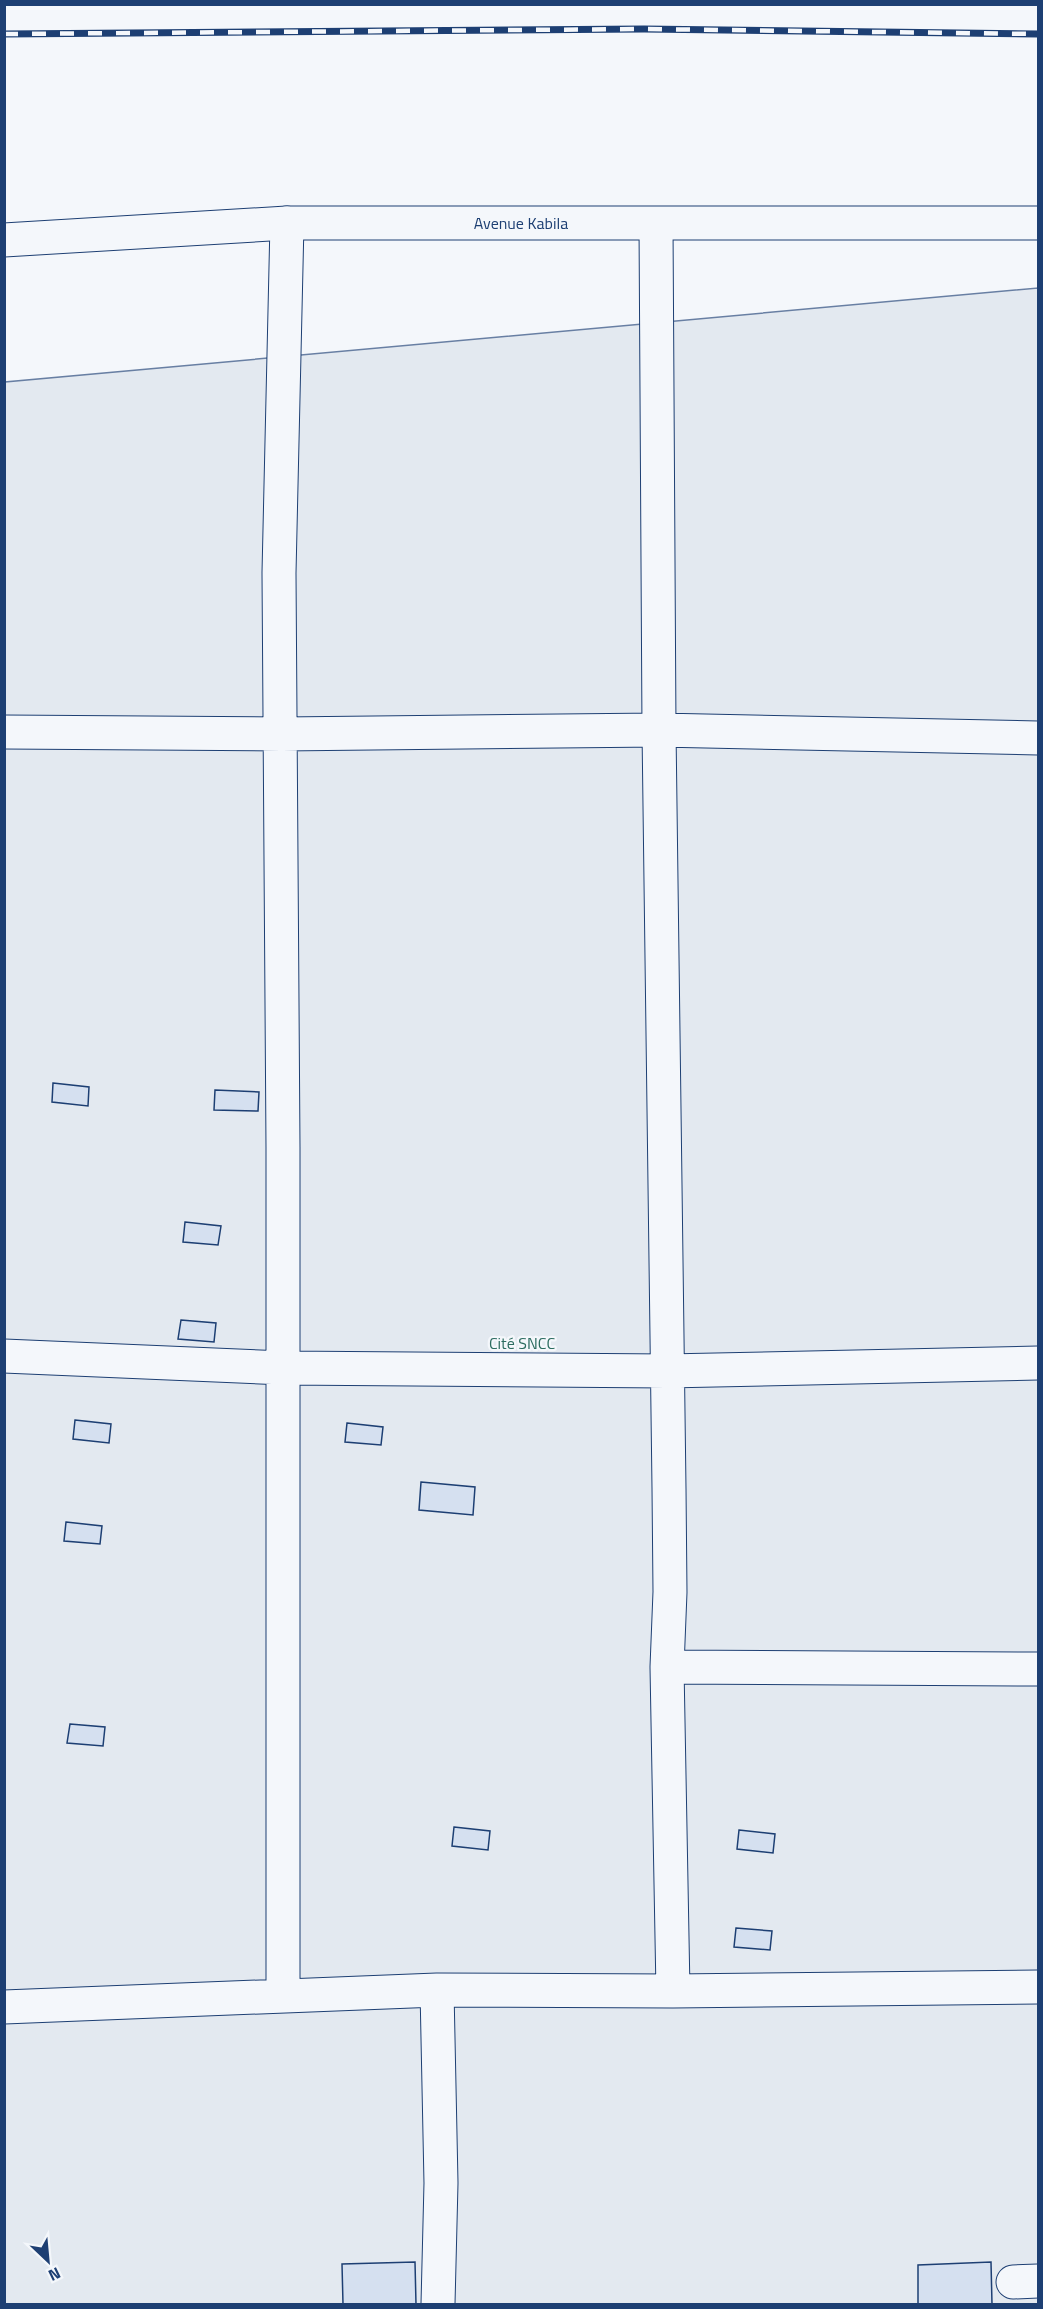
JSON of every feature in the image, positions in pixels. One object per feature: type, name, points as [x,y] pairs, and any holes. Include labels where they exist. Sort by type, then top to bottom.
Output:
[{"type":"main road","name":"Avenue Kabila","points":[[4,240],[286,223],[1038,223]]},
{"type":"main road","points":[[283,1996],[284,1368],[282,734],[279,573],[286,223]]},
{"type":"main road","points":[[656,224],[659,730],[670,1592],[667,1667],[673,1991]]},
{"type":"main road","points":[[4,732],[282,734],[659,730],[1038,738]]},
{"type":"main road","points":[[4,1356],[284,1368],[667,1371],[1038,1363]]},
{"type":"main road","points":[[667,1667],[1038,1669]]},
{"type":"main road","points":[[4,2007],[437,1990],[673,1991],[1038,1987]]},
{"type":"main road","points":[[437,1990],[441,2183],[438,2304]]},
{"type":"green space","name":"Cité SNCC","points":[[1038,288],[1038,2304],[5,2304],[5,382]]},
{"type":"building","points":[[53,1083],[89,1087],[88,1106],[52,1102]]},
{"type":"building","points":[[215,1090],[259,1092],[258,1111],[214,1110]]},
{"type":"building","points":[[185,1222],[221,1226],[218,1245],[183,1242]]},
{"type":"building","points":[[181,1320],[216,1323],[214,1342],[178,1339]]},
{"type":"building","points":[[75,1420],[111,1424],[109,1443],[73,1439]]},
{"type":"building","points":[[347,1423],[383,1427],[381,1445],[345,1442]]},
{"type":"building","points":[[421,1482],[475,1487],[473,1515],[419,1510]]},
{"type":"building","points":[[66,1522],[102,1526],[100,1544],[64,1541]]},
{"type":"building","points":[[70,1724],[105,1727],[103,1746],[67,1743]]},
{"type":"building","points":[[454,1827],[490,1831],[488,1850],[452,1846]]},
{"type":"building","points":[[739,1830],[775,1834],[773,1853],[737,1849]]},
{"type":"building","points":[[736,1928],[772,1931],[770,1950],[734,1947]]},
{"type":"building","points":[[415,2262],[416,2304],[343,2304],[342,2264]]},
{"type":"building","points":[[991,2262],[992,2304],[918,2304],[918,2265]]},
{"type":"railway","points":[[4,34],[644,29],[1038,34]]}]
